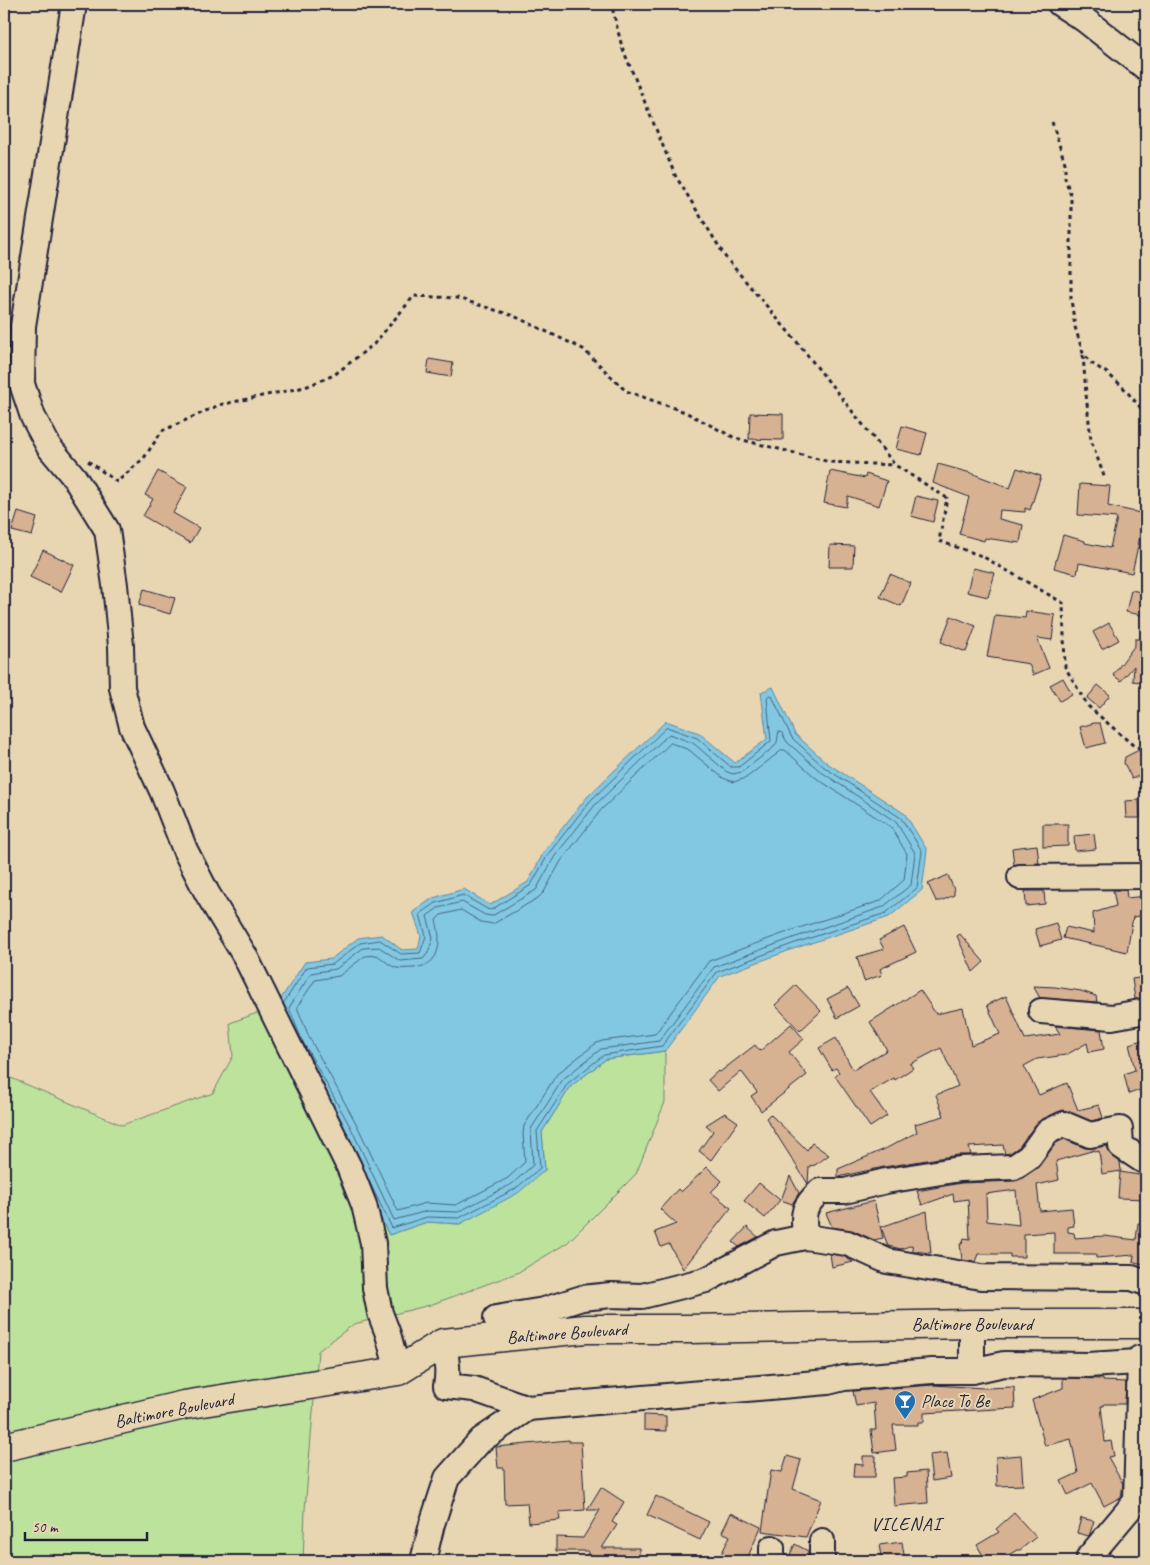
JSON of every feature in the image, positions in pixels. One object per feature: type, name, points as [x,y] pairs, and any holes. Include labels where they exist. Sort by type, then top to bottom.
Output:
[{"type":"highway","name":"Baltimore Boulevard","points":[[4,1447],[184,1405],[398,1371],[443,1344],[586,1329],[972,1324],[1146,1324]]},
{"type":"street","points":[[74,4],[23,326],[22,384],[33,417],[49,447],[74,477],[107,530],[121,646],[122,688],[132,727],[162,791],[185,850],[207,893],[245,956],[349,1167],[364,1205],[373,1243],[375,1288],[380,1313],[398,1371]]},
{"type":"street","points":[[1060,4],[1085,20],[1146,68]]},
{"type":"street","points":[[1020,878],[1146,876]]},
{"type":"street","points":[[1041,1011],[1112,1017],[1146,1011]]},
{"type":"street","points":[[805,1237],[806,1204],[820,1190],[845,1191],[886,1181],[960,1169],[1014,1166],[1029,1157],[1048,1132],[1064,1124],[1090,1135],[1120,1129],[1121,1146],[1142,1160],[1146,1158]]},
{"type":"street","points":[[496,1318],[544,1310],[582,1298],[611,1295],[642,1296],[706,1280],[776,1243],[805,1237],[847,1243],[888,1261],[980,1277],[1132,1278],[1146,1283]]},
{"type":"street","points":[[972,1324],[972,1371]]},
{"type":"street","points":[[443,1344],[448,1376],[446,1386],[474,1389],[528,1408],[828,1382],[844,1378],[932,1371],[972,1371],[1004,1364],[1088,1366],[1138,1362],[1143,1358]]},
{"type":"street","points":[[1089,1561],[1090,1556],[1136,1501],[1143,1358]]},
{"type":"street","points":[[424,1561],[432,1524],[447,1478],[481,1440],[528,1408]]},
{"type":"path","points":[[607,4],[612,7],[622,47],[675,175],[726,258],[797,342],[895,465],[947,498],[939,541],[982,556],[1063,603],[1065,667],[1088,706],[1134,746],[1146,750]]},
{"type":"path","points":[[1052,122],[1065,163],[1066,178],[1071,196],[1071,299],[1075,327],[1083,354],[1091,440],[1105,479]]},
{"type":"path","points":[[83,457],[117,482],[144,458],[162,430],[219,405],[305,387],[334,375],[374,344],[414,296],[457,298],[514,316],[583,349],[626,391],[685,412],[735,438],[830,462],[895,465]]},
{"type":"path","points":[[1083,354],[1091,363],[1107,373],[1122,386],[1146,414]]},
{"type":"green space","points":[[276,1006],[341,1133],[389,1235],[427,1222],[460,1224],[545,1170],[542,1132],[571,1086],[606,1059],[665,1051],[665,1102],[636,1174],[567,1243],[517,1273],[430,1305],[354,1324],[318,1351],[305,1510],[303,1561],[4,1561],[4,1075],[122,1125],[213,1093],[233,1056],[230,1023]]},
{"type":"water","points":[[773,687],[795,734],[827,763],[905,814],[927,850],[922,890],[889,917],[720,976],[665,1051],[606,1059],[571,1086],[542,1132],[545,1170],[518,1193],[460,1224],[427,1222],[389,1235],[341,1134],[276,1006],[305,962],[331,959],[358,938],[382,935],[402,950],[418,949],[421,936],[413,912],[433,898],[464,889],[490,905],[528,882],[545,850],[587,797],[666,721],[699,733],[735,763],[767,739],[761,692]]},
{"type":"building","points":[[429,359],[453,363],[451,377],[427,373]]},
{"type":"building","points":[[750,413],[783,414],[783,440],[749,439]]},
{"type":"building","points":[[902,426],[927,433],[921,455],[896,449]]},
{"type":"building","points":[[938,464],[971,473],[1010,488],[1017,468],[1041,476],[1030,510],[1025,508],[1025,512],[1000,510],[999,519],[1023,525],[1020,543],[985,538],[984,541],[959,534],[969,497],[933,483]]},
{"type":"building","points":[[158,471],[187,487],[173,513],[199,528],[190,543],[143,516],[153,499],[145,495]]},
{"type":"building","points":[[830,471],[865,478],[866,474],[887,481],[879,506],[848,496],[846,507],[824,503]]},
{"type":"building","points":[[1080,484],[1110,486],[1108,506],[1145,514],[1132,573],[1079,563],[1077,574],[1054,568],[1063,535],[1085,541],[1085,543],[1110,548],[1117,518],[1078,515]]},
{"type":"building","points":[[916,496],[938,501],[933,522],[911,516]]},
{"type":"building","points":[[18,512],[37,518],[32,536],[12,531]]},
{"type":"building","points":[[830,545],[854,546],[853,567],[829,567]]},
{"type":"building","points":[[43,550],[74,565],[61,592],[30,577]]},
{"type":"building","points":[[973,568],[995,573],[988,597],[967,592]]},
{"type":"building","points":[[890,574],[911,583],[901,606],[880,597]]},
{"type":"building","points":[[144,589],[175,598],[170,614],[139,605]]},
{"type":"building","points":[[1131,590],[1146,593],[1146,616],[1126,612]]},
{"type":"building","points":[[1026,611],[1055,615],[1052,640],[1037,638],[1049,668],[1033,675],[1029,664],[987,657],[995,615],[1025,618]]},
{"type":"building","points":[[951,616],[976,626],[966,652],[941,642]]},
{"type":"building","points":[[1109,623],[1119,640],[1102,649],[1093,632]]},
{"type":"building","points":[[1146,629],[1146,683],[1133,681],[1134,666],[1121,681],[1113,675],[1135,645],[1135,639],[1140,639]]},
{"type":"building","points":[[1063,678],[1072,694],[1060,701],[1050,685]]},
{"type":"building","points":[[1098,685],[1110,695],[1099,708],[1087,698]]},
{"type":"building","points":[[1100,723],[1105,743],[1086,748],[1080,727]]},
{"type":"building","points":[[1139,750],[1146,766],[1146,772],[1132,779],[1124,763],[1125,757]]},
{"type":"building","points":[[1139,800],[1140,818],[1126,818],[1125,801]]},
{"type":"building","points":[[1043,824],[1068,824],[1068,846],[1043,847]]},
{"type":"building","points":[[1094,834],[1096,849],[1075,851],[1074,836]]},
{"type":"building","points":[[1037,845],[1039,863],[1014,865],[1012,848]]},
{"type":"building","points":[[948,875],[954,895],[941,901],[936,901],[928,884]]},
{"type":"building","points":[[1113,890],[1126,890],[1127,898],[1146,896],[1146,915],[1133,917],[1127,952],[1063,938],[1066,927],[1094,933],[1093,913],[1116,906]]},
{"type":"building","points":[[1025,891],[1044,891],[1045,904],[1026,906]]},
{"type":"building","points":[[1056,923],[1061,940],[1040,946],[1035,929]]},
{"type":"building","points":[[904,927],[916,952],[880,969],[882,975],[864,981],[857,957],[884,949],[879,940]]},
{"type":"building","points":[[960,934],[984,962],[973,972],[957,936]]},
{"type":"building","points":[[1146,977],[1146,998],[1135,999],[1132,979]]},
{"type":"building","points":[[796,985],[821,1011],[800,1031],[775,1005]]},
{"type":"building","points":[[1033,986],[1081,991],[1096,996],[1097,1002],[1040,998]]},
{"type":"building","points":[[848,988],[859,1006],[837,1018],[827,999]]},
{"type":"building","points":[[920,990],[936,1014],[963,1008],[971,1045],[1000,1034],[987,1005],[1006,996],[1025,1039],[1060,1034],[1055,1026],[1101,1030],[1104,1049],[1089,1052],[1087,1043],[1066,1055],[1037,1059],[1024,1066],[1039,1095],[1067,1083],[1078,1110],[1099,1105],[1103,1118],[1091,1121],[1063,1110],[1036,1124],[1019,1147],[1010,1153],[1005,1154],[1003,1145],[969,1147],[971,1155],[958,1155],[884,1167],[838,1177],[838,1169],[885,1149],[917,1132],[915,1124],[944,1116],[936,1095],[958,1086],[941,1048],[910,1064],[913,1068],[895,1080],[894,1078],[870,1092],[887,1116],[870,1127],[835,1076],[839,1072],[836,1068],[832,1070],[819,1048],[836,1038],[853,1070],[887,1050],[870,1022]]},
{"type":"building","points":[[791,1024],[804,1039],[789,1052],[807,1075],[761,1111],[751,1096],[757,1092],[741,1071],[718,1091],[708,1080],[755,1045],[760,1051]]},
{"type":"building","points":[[1146,1039],[1146,1095],[1141,1096],[1140,1090],[1129,1094],[1124,1074],[1135,1070],[1129,1044]]},
{"type":"building","points":[[725,1113],[738,1122],[711,1160],[699,1151],[713,1131],[706,1125]]},
{"type":"building","points":[[770,1114],[807,1150],[812,1143],[829,1155],[815,1165],[809,1166],[808,1184],[766,1118]]},
{"type":"building","points":[[1064,1139],[1085,1148],[1107,1146],[1109,1153],[1120,1162],[1121,1171],[1102,1174],[1099,1151],[1095,1152],[1095,1150],[1056,1161],[1059,1180],[1037,1185],[1040,1211],[1072,1208],[1074,1226],[1068,1227],[1068,1232],[1074,1233],[1075,1238],[1104,1236],[1136,1240],[1138,1223],[1146,1223],[1146,1264],[1133,1262],[1134,1255],[1096,1258],[1096,1254],[1054,1254],[1054,1232],[1024,1234],[1024,1257],[1010,1257],[1010,1254],[978,1254],[975,1262],[962,1260],[960,1244],[962,1244],[964,1238],[970,1239],[968,1199],[954,1201],[953,1194],[922,1205],[917,1191],[961,1183],[1015,1181],[1021,1179],[1037,1168],[1056,1143]],"holes":[[[1016,1190],[1019,1225],[987,1221],[986,1194]]]},
{"type":"building","points":[[707,1167],[722,1181],[711,1192],[731,1208],[683,1269],[669,1244],[661,1247],[655,1232],[676,1224],[660,1209],[678,1189],[681,1192]]},
{"type":"building","points":[[1120,1172],[1146,1176],[1146,1199],[1118,1198]]},
{"type":"building","points":[[790,1176],[799,1193],[792,1204],[781,1200]]},
{"type":"building","points":[[759,1183],[780,1200],[765,1218],[744,1201]]},
{"type":"building","points":[[874,1201],[883,1238],[874,1240],[852,1230],[832,1227],[826,1213]]},
{"type":"building","points":[[927,1211],[931,1253],[913,1251],[912,1245],[901,1249],[888,1246],[881,1227]]},
{"type":"building","points":[[747,1227],[758,1237],[739,1247],[733,1242]]},
{"type":"building","points":[[830,1254],[843,1256],[853,1262],[832,1267]]},
{"type":"building","points":[[1063,1378],[1103,1379],[1103,1381],[1126,1382],[1125,1404],[1104,1404],[1104,1406],[1101,1406],[1105,1442],[1111,1441],[1114,1456],[1108,1457],[1123,1484],[1121,1497],[1104,1506],[1092,1483],[1068,1495],[1061,1481],[1078,1473],[1071,1439],[1045,1446],[1032,1400],[1063,1388]]},
{"type":"building","points":[[933,1385],[984,1388],[1014,1387],[1015,1408],[924,1413],[924,1422],[918,1422],[918,1425],[893,1425],[896,1450],[874,1453],[871,1430],[876,1430],[874,1403],[856,1406],[853,1391]]},
{"type":"building","points":[[644,1415],[666,1416],[666,1431],[644,1430]]},
{"type":"building","points":[[569,1440],[569,1442],[581,1442],[585,1510],[559,1512],[560,1520],[529,1523],[527,1503],[505,1504],[504,1468],[498,1468],[496,1447]]},
{"type":"building","points":[[947,1453],[951,1478],[932,1481],[929,1455]]},
{"type":"building","points":[[1021,1455],[1023,1485],[997,1486],[996,1457]]},
{"type":"building","points":[[787,1456],[801,1460],[793,1489],[821,1500],[806,1537],[762,1531],[771,1470],[782,1472]]},
{"type":"building","points":[[863,1456],[876,1456],[875,1477],[853,1477],[854,1464],[863,1465]]},
{"type":"building","points":[[926,1471],[928,1503],[894,1506],[892,1478],[907,1477],[907,1473]]},
{"type":"building","points":[[601,1487],[624,1502],[612,1522],[617,1525],[602,1548],[639,1548],[639,1561],[587,1561],[588,1551],[556,1551],[556,1537],[583,1538],[600,1510],[587,1510]]},
{"type":"building","points":[[656,1496],[709,1522],[700,1540],[647,1515]]},
{"type":"building","points":[[731,1513],[761,1527],[746,1561],[718,1561],[730,1536],[722,1532]]},
{"type":"building","points":[[1014,1513],[1036,1537],[1020,1550],[998,1561],[986,1561],[977,1545],[999,1532],[996,1529]]},
{"type":"building","points":[[1081,1518],[1094,1521],[1089,1536],[1077,1533]]},
{"type":"building","points":[[902,1542],[905,1561],[882,1561],[879,1545]]},
{"type":"building","points":[[795,1544],[808,1551],[808,1561],[787,1561]]},
{"type":"place","name":"Place To Be","points":[[905,1420]]},
{"type":"district","name":"VILENAI","points":[[906,1523]]}]
